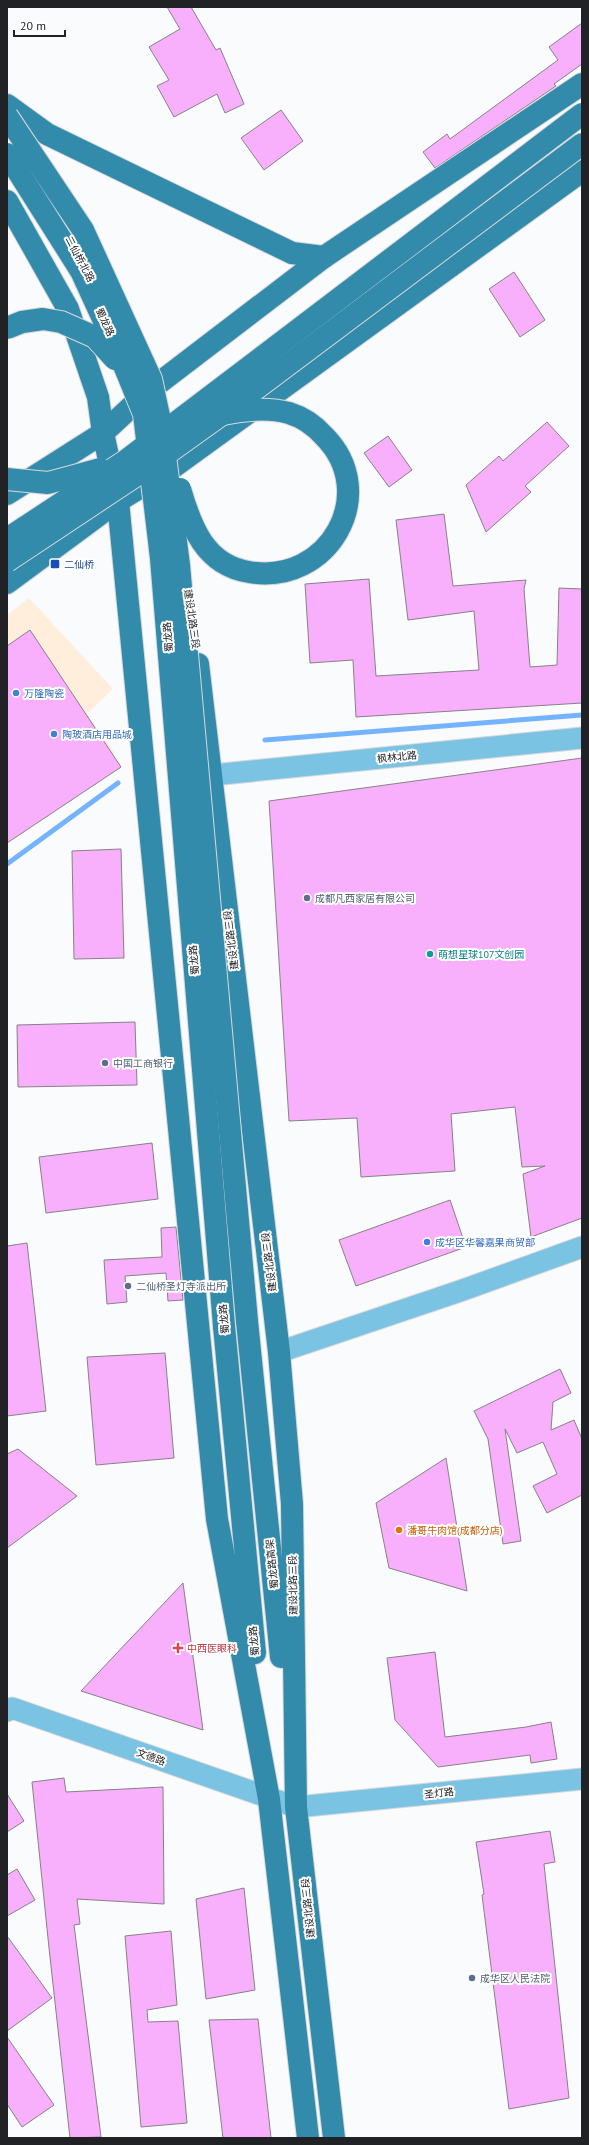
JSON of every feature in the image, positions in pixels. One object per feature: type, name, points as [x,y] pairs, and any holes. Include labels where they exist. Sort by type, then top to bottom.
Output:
[{"type":"main road","points":[[7,494],[102,433],[146,393],[324,257],[582,84]]},
{"type":"main road","points":[[7,106],[47,134],[292,252],[324,257]]},
{"type":"main road","points":[[7,539],[124,462],[582,114]]},
{"type":"main road","name":"蜀龙路","points":[[7,116],[83,230],[151,379],[161,425],[180,573],[247,1321]]},
{"type":"main road","name":"二仙桥北路","points":[[7,129],[91,279],[146,393]]},
{"type":"main road","points":[[7,561],[141,472],[222,414],[582,144]]},
{"type":"main road","name":"蜀龙路","points":[[7,154],[81,271],[121,358],[144,414],[150,453],[162,566],[224,1326],[269,1799]]},
{"type":"main road","points":[[7,583],[118,501],[172,468],[582,171]]},
{"type":"main road","points":[[7,200],[68,309],[98,397],[102,433],[118,501],[218,1519],[269,1799],[308,2138]]},
{"type":"main road","points":[[7,328],[22,322],[43,319],[61,322],[95,337],[115,359],[136,410],[150,453]]},
{"type":"main road","name":"建设北路三段","points":[[146,393],[172,468],[212,775],[279,1352],[292,1504],[296,1807],[334,2138]]},
{"type":"main road","points":[[161,425],[186,512],[198,538],[217,559],[240,570],[265,575],[291,571],[314,559],[332,541],[344,518],[348,493],[344,467],[333,444],[315,426],[289,413],[261,410],[222,414]]},
{"type":"main road","points":[[7,479],[48,483],[83,475],[124,462]]},
{"type":"main road","name":"蜀龙路高架","points":[[247,1321],[296,1807]]},
{"type":"street","name":"枫林北路","points":[[212,775],[582,738]]},
{"type":"street","points":[[279,1352],[460,1291],[582,1247]]},
{"type":"street","name":"文德路","points":[[9,1706],[269,1799],[296,1807]]},
{"type":"street","name":"圣灯路","points":[[296,1807],[582,1779]]},
{"type":"shaded area","name":"陶玻酒店用品城","points":[[29,598],[113,689],[87,714],[115,753],[7,834],[7,615]]},
{"type":"building","points":[[167,7],[191,7],[216,50],[220,48],[244,104],[225,113],[217,94],[174,117],[157,86],[169,80],[149,47],[180,29]]},
{"type":"building","points":[[582,23],[582,64],[554,84],[556,86],[435,168],[423,152],[447,134],[450,139],[558,60],[549,47]]},
{"type":"building","points":[[281,110],[303,141],[264,170],[241,138]]},
{"type":"building","points":[[514,272],[545,320],[520,337],[489,289]]},
{"type":"building","points":[[547,422],[569,446],[525,486],[531,492],[486,532],[466,485],[499,456],[503,461]]},
{"type":"building","points":[[388,436],[412,470],[389,487],[364,453]]},
{"type":"building","points":[[444,514],[453,586],[526,580],[524,589],[530,667],[557,665],[559,588],[582,589],[582,703],[356,717],[353,660],[310,663],[305,584],[369,579],[376,676],[479,670],[474,611],[408,620],[396,520]]},
{"type":"building","name":"陶玻酒店用品城","points":[[30,630],[121,767],[7,843],[7,646]]},
{"type":"building","name":"萌想星球107文创园","points":[[582,758],[582,1218],[531,1237],[523,1174],[545,1166],[522,1167],[515,1107],[451,1114],[455,1171],[361,1177],[357,1118],[289,1121],[269,801]]},
{"type":"building","points":[[121,849],[124,958],[74,959],[72,851]]},
{"type":"building","points":[[135,1022],[137,1085],[18,1087],[17,1025]]},
{"type":"building","points":[[152,1143],[158,1199],[46,1213],[39,1157]]},
{"type":"building","points":[[450,1200],[466,1247],[356,1286],[339,1240]]},
{"type":"building","points":[[176,1227],[183,1300],[168,1301],[166,1273],[125,1276],[127,1302],[107,1304],[104,1260],[162,1257],[161,1228]]},
{"type":"building","points":[[27,1243],[46,1411],[7,1416],[7,1246]]},
{"type":"building","points":[[165,1353],[174,1458],[96,1465],[87,1357]]},
{"type":"building","points":[[560,1369],[571,1393],[553,1402],[551,1430],[574,1420],[582,1439],[582,1495],[547,1513],[533,1486],[557,1474],[543,1442],[517,1453],[505,1429],[521,1541],[503,1544],[488,1439],[474,1411]]},
{"type":"building","points":[[18,1449],[77,1496],[7,1548],[7,1454]]},
{"type":"building","points":[[446,1458],[467,1591],[389,1568],[376,1503]]},
{"type":"building","points":[[183,1583],[203,1730],[81,1691]]},
{"type":"building","points":[[435,1652],[445,1737],[526,1727],[551,1722],[557,1759],[531,1763],[530,1755],[438,1767],[395,1720],[387,1658]]},
{"type":"building","points":[[64,1778],[66,1792],[163,1787],[164,1904],[77,1899],[80,1924],[74,1925],[101,2137],[70,2138],[49,1948],[32,1782]]},
{"type":"building","points":[[7,1794],[24,1821],[7,1832]]},
{"type":"building","points":[[550,1831],[555,1862],[544,1864],[569,2098],[509,2109],[482,1895],[484,1894],[476,1842]]},
{"type":"building","points":[[17,1869],[35,1900],[7,1916],[7,1875]]},
{"type":"building","points":[[244,1888],[255,1990],[206,1999],[196,1899]]},
{"type":"building","points":[[171,1931],[177,2005],[147,2010],[148,2022],[178,2021],[187,2123],[141,2127],[125,1936]]},
{"type":"building","points":[[7,1936],[52,1998],[7,2031]]},
{"type":"building","points":[[258,2019],[271,2138],[223,2138],[209,2020]]},
{"type":"building","points":[[7,2037],[54,2105],[22,2127],[7,2104]]},
{"type":"waterway","points":[[265,740],[582,715]]},
{"type":"waterway","points":[[7,864],[118,783]]},
{"type":"place","name":"二仙桥","points":[[55,564]]},
{"type":"place","name":"万隆陶瓷","points":[[16,693]]},
{"type":"place","name":"陶玻酒店用品城","points":[[54,734]]},
{"type":"place","name":"成都凡西家居有限公司","points":[[307,898]]},
{"type":"place","name":"萌想星球107文创园","points":[[430,954]]},
{"type":"place","name":"中国工商银行","points":[[105,1063]]},
{"type":"place","name":"成华区华馨嘉果商贸部","points":[[427,1242]]},
{"type":"place","name":"二仙桥圣灯寺派出所","points":[[128,1286]]},
{"type":"place","name":"潘哥牛肉馆(成都分店)","points":[[399,1530]]},
{"type":"place","name":"中西医眼科","points":[[178,1648]]},
{"type":"place","name":"成华区人民法院","points":[[472,1978]]}]
